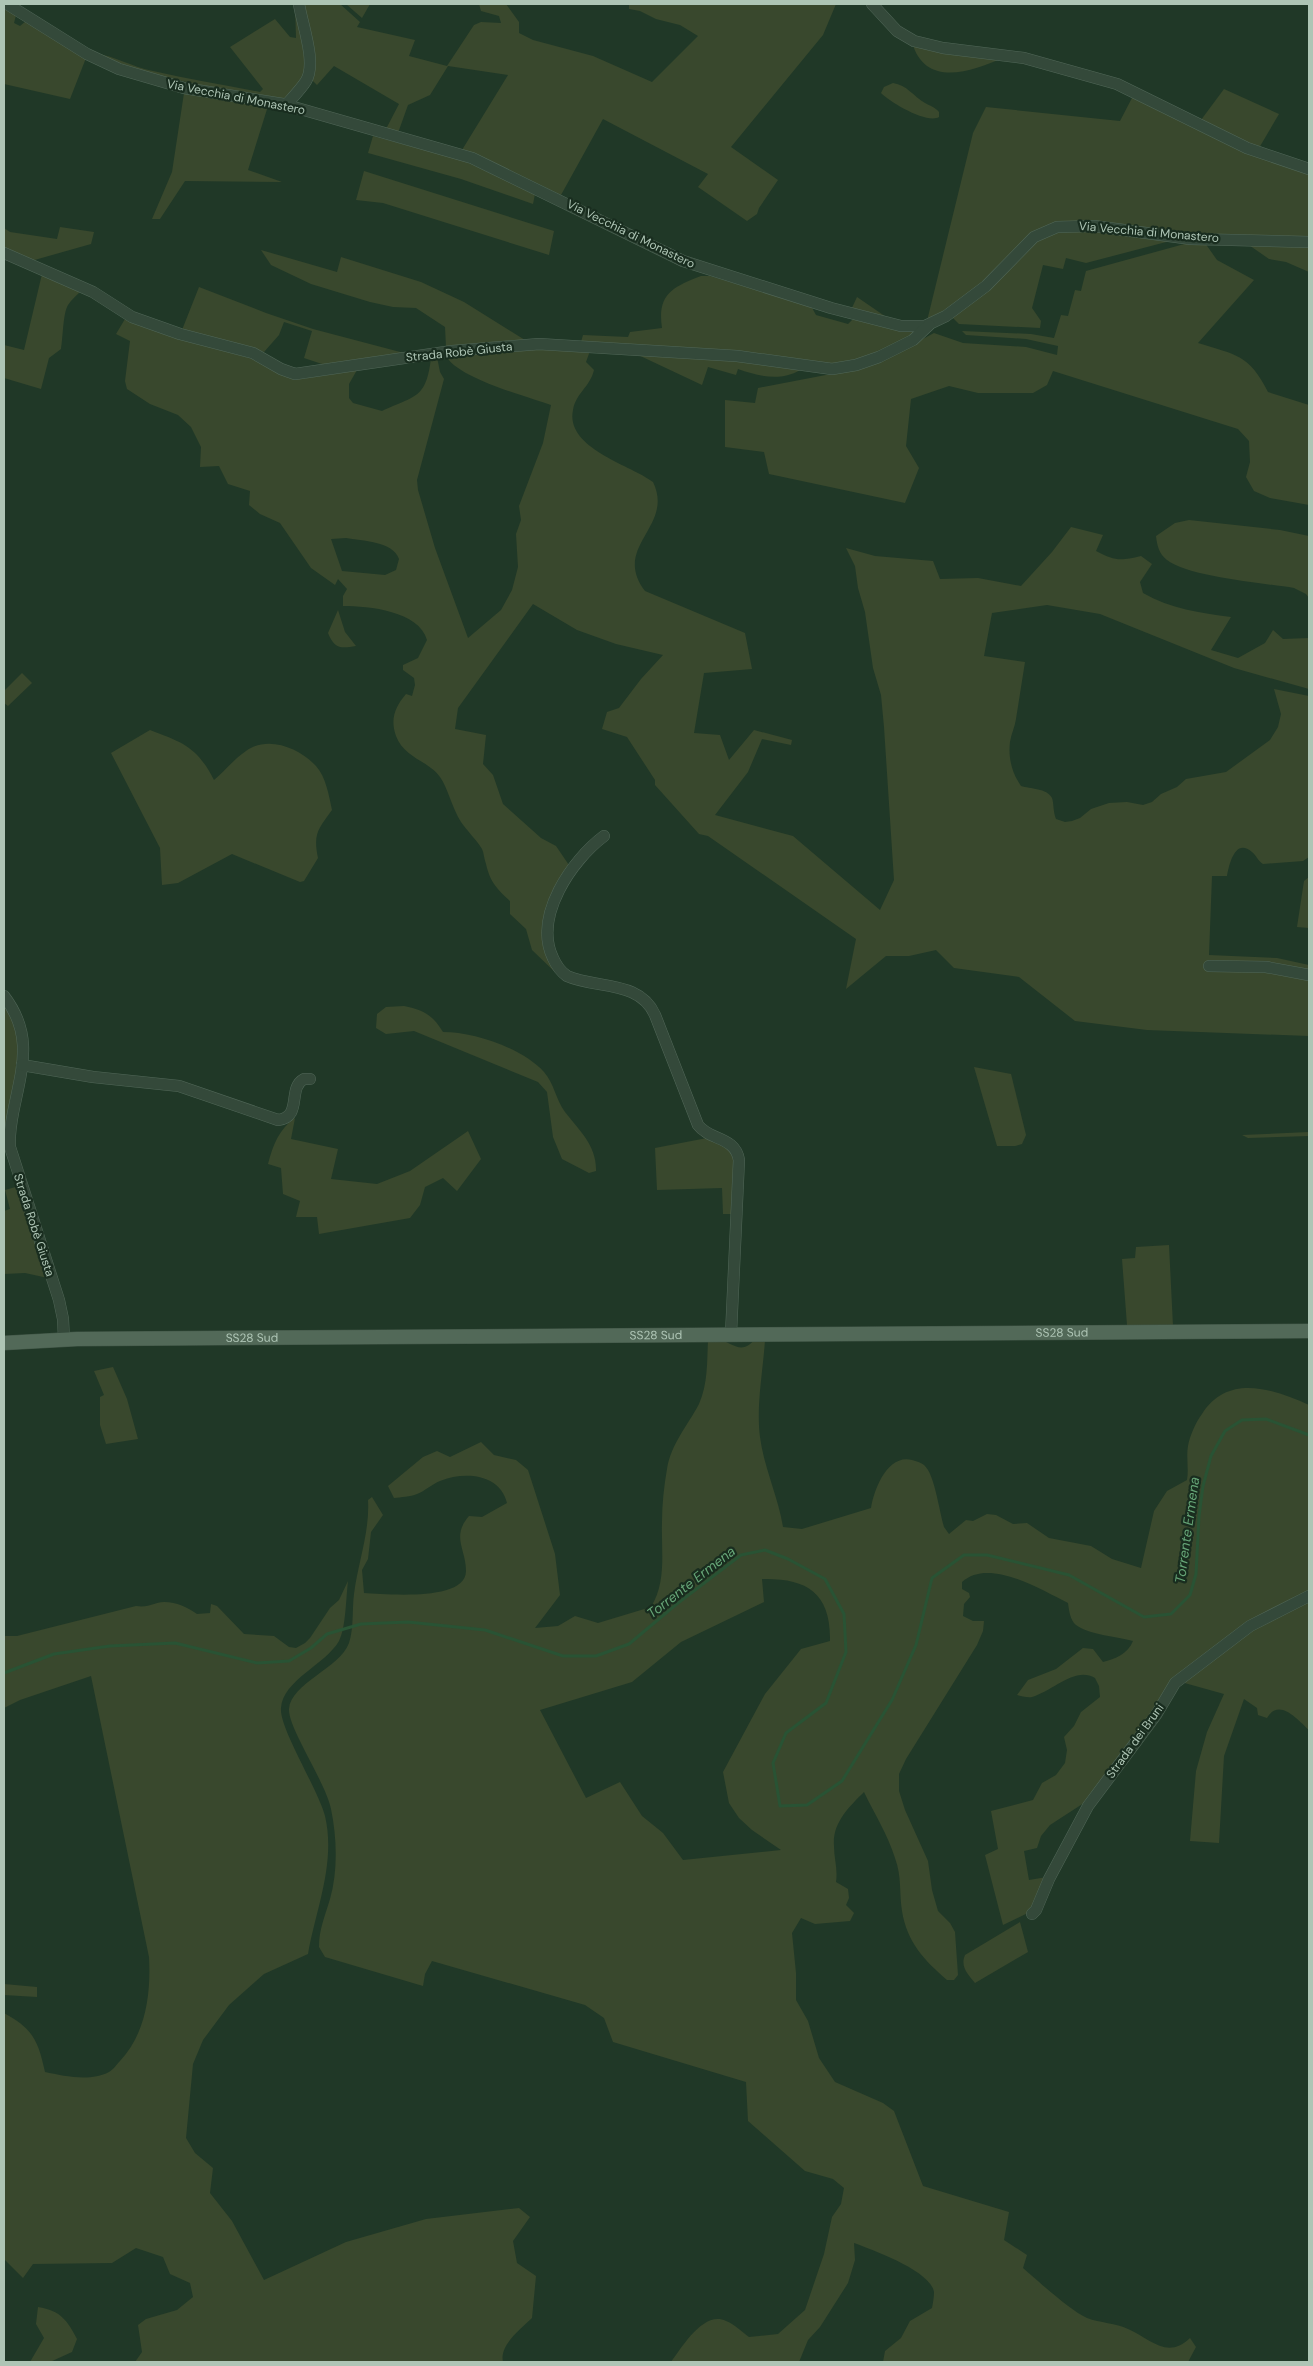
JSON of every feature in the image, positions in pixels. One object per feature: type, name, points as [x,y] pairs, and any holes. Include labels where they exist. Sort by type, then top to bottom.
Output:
[{"type":"main road","name":"SS28 Sud","points":[[4,1343],[64,1339],[1309,1331]]},
{"type":"street","name":"Via Vecchia di Monastero","points":[[7,4],[87,54],[119,69],[184,88],[286,105],[476,159],[674,257],[701,268],[897,325],[916,327],[929,325],[954,310],[986,286],[1034,237],[1057,227],[1087,226],[1191,239],[1309,242]]},
{"type":"street","points":[[286,105],[305,82],[309,74],[309,56],[299,4]]},
{"type":"street","points":[[872,4],[897,31],[912,40],[936,47],[1024,58],[1116,84],[1247,148],[1309,169]]},
{"type":"street","name":"Strada Robè Giusta","points":[[4,253],[82,286],[132,318],[180,334],[252,352],[281,369],[295,374],[452,351],[539,344],[737,356],[832,369],[856,365],[879,356],[918,337],[929,325]]},
{"type":"street","points":[[604,836],[581,859],[556,898],[548,925],[549,948],[558,969],[567,976],[580,981],[630,991],[647,1000],[656,1015],[698,1125],[703,1131],[730,1142],[737,1152],[739,1160],[731,1334]]},
{"type":"street","points":[[1209,966],[1266,967],[1309,975]]},
{"type":"street","name":"Strada Robè Giusta","points":[[4,996],[14,1010],[22,1031],[24,1048],[11,1127],[10,1147],[59,1300],[63,1319],[64,1339]]},
{"type":"street","points":[[22,1065],[93,1077],[179,1086],[278,1120],[286,1118],[291,1114],[299,1082],[304,1079],[310,1079]]},
{"type":"street","name":"Strada dei Bruni","points":[[1032,1914],[1036,1910],[1054,1867],[1090,1803],[1156,1715],[1175,1683],[1255,1623],[1309,1596]]},
{"type":"green space","points":[[295,4],[307,72],[291,95],[282,99],[163,77],[94,53],[145,69],[179,77],[260,92],[263,89],[230,47],[275,19],[290,37],[296,38]]},
{"type":"green space","points":[[301,4],[340,4],[360,22],[357,27],[415,40],[409,56],[447,66],[474,25],[481,22],[501,23],[499,16],[481,11],[479,4],[506,4],[519,22],[519,33],[533,40],[593,56],[652,82],[698,36],[680,25],[629,9],[629,4],[836,4],[823,35],[731,147],[778,180],[757,214],[747,221],[698,187],[708,174],[603,119],[561,195],[484,158],[462,150],[508,75],[448,66],[430,95],[408,105],[398,133],[386,129],[399,104],[334,66],[317,85],[310,78]]},
{"type":"green space","points":[[346,4],[370,4],[362,18]]},
{"type":"green space","points":[[4,6],[16,15],[14,23],[20,26],[26,21],[86,58],[70,99],[4,84]]},
{"type":"green space","points":[[912,42],[1003,58],[978,68],[964,71],[938,71],[927,66],[918,57]]},
{"type":"green space","points":[[893,83],[902,86],[936,109],[939,112],[939,117],[926,118],[918,115],[901,107],[881,93],[884,87]]},
{"type":"green space","points":[[1224,89],[1279,114],[1259,148],[1201,120]]},
{"type":"green space","points":[[184,93],[268,106],[248,170],[282,182],[185,181],[160,219],[152,219],[172,172]]},
{"type":"green space","points":[[1133,96],[1309,173],[1309,239],[1204,236],[1054,224],[947,311],[927,321],[973,133],[986,107],[1120,121]]},
{"type":"green space","points":[[373,136],[462,160],[535,194],[533,204],[461,179],[368,153]]},
{"type":"green space","points":[[364,171],[554,231],[549,255],[383,203],[356,200]]},
{"type":"green space","points":[[60,227],[94,232],[91,244],[31,261],[4,248],[4,228],[10,232],[57,239]]},
{"type":"green space","points":[[1086,230],[1170,241],[1086,263],[1066,258],[1063,269],[1043,265],[1032,308],[1041,321],[1040,328],[959,324],[952,317],[1036,241],[1054,232]]},
{"type":"green space","points":[[1188,243],[1205,243],[1217,260],[1254,280],[1198,343],[1232,354],[1248,363],[1261,379],[1268,392],[1309,405],[1309,505],[1270,498],[1254,491],[1246,477],[1250,462],[1249,441],[1238,429],[1053,371],[1047,385],[1033,393],[978,393],[949,386],[911,399],[906,446],[919,468],[905,503],[769,474],[764,452],[725,447],[725,400],[755,403],[758,388],[831,374],[881,361],[934,333],[963,343],[1026,347],[1057,355],[1058,346],[1026,339],[966,335],[962,331],[1031,334],[1054,338],[1061,315],[1068,316],[1075,290],[1081,291],[1086,271]]},
{"type":"green space","points":[[1246,243],[1309,246],[1309,272],[1286,262],[1269,259]]},
{"type":"green space","points":[[261,250],[337,272],[341,257],[421,282],[464,302],[525,340],[446,347],[445,327],[416,308],[393,307],[370,302],[311,284],[271,265]]},
{"type":"green space","points":[[42,274],[82,290],[66,309],[61,349],[49,358],[41,389],[4,378],[4,345],[24,350]]},
{"type":"green space","points":[[701,276],[710,276],[811,306],[816,315],[848,324],[854,318],[918,332],[868,357],[831,365],[581,342],[583,335],[628,337],[630,332],[662,328],[661,317],[664,300],[682,284]]},
{"type":"green space","points":[[199,287],[313,329],[404,353],[328,366],[304,358],[312,331],[284,322],[279,335],[264,352],[182,330]]},
{"type":"green space","points":[[857,297],[892,321],[851,310]]},
{"type":"green space","points":[[125,319],[166,335],[257,360],[301,379],[357,370],[349,384],[349,398],[353,403],[382,411],[417,394],[426,381],[431,358],[437,357],[440,372],[444,379],[417,480],[418,490],[435,548],[468,638],[501,610],[512,590],[518,567],[516,534],[521,520],[519,506],[543,443],[551,405],[477,378],[452,363],[446,355],[540,349],[590,351],[586,362],[594,370],[575,404],[573,423],[579,435],[601,454],[653,482],[658,498],[656,512],[638,549],[635,561],[636,575],[645,591],[745,633],[752,669],[704,673],[694,733],[720,735],[729,760],[754,730],[792,740],[791,745],[762,739],[748,772],[715,815],[793,836],[880,910],[894,880],[881,695],[873,668],[865,612],[858,588],[855,566],[846,548],[875,556],[933,561],[940,579],[978,578],[1021,586],[1052,552],[1071,527],[1103,535],[1096,551],[1118,559],[1141,556],[1152,564],[1140,582],[1143,593],[1175,607],[1231,617],[1211,650],[1238,658],[1265,643],[1273,630],[1283,639],[1309,638],[1309,689],[1234,668],[1100,614],[1047,605],[992,613],[984,656],[1025,662],[1010,742],[1011,765],[1021,786],[1046,792],[1050,795],[1053,800],[1056,819],[1065,822],[1080,818],[1091,809],[1109,803],[1127,802],[1143,805],[1152,802],[1161,794],[1177,787],[1186,779],[1226,772],[1270,740],[1278,727],[1281,714],[1274,689],[1309,696],[1309,857],[1303,861],[1263,864],[1246,848],[1237,850],[1231,860],[1227,876],[1212,876],[1209,955],[1277,958],[1309,965],[1309,970],[1253,970],[1309,980],[1309,1036],[1147,1030],[1075,1021],[1019,977],[954,968],[936,950],[909,956],[886,956],[846,989],[856,939],[708,836],[699,834],[655,785],[655,780],[627,737],[602,729],[607,712],[619,708],[641,679],[663,655],[616,644],[577,630],[533,604],[458,708],[455,729],[486,735],[483,764],[493,775],[503,804],[541,838],[556,846],[571,868],[548,912],[558,975],[532,950],[526,929],[510,914],[510,901],[492,880],[482,849],[461,822],[440,777],[430,767],[405,749],[396,736],[393,724],[396,709],[406,694],[412,696],[415,685],[414,678],[403,670],[403,665],[418,658],[427,640],[422,630],[404,616],[392,612],[366,607],[343,606],[343,596],[347,589],[338,579],[335,585],[311,568],[280,523],[260,514],[249,505],[250,491],[228,484],[219,466],[200,467],[201,447],[191,427],[178,415],[150,404],[127,389],[125,381],[130,341],[116,334]],"holes":[[[346,538],[384,545],[396,553],[399,559],[396,570],[385,575],[342,571],[331,539]]]},
{"type":"green space","points":[[634,353],[746,362],[800,370],[785,376],[769,377],[738,369],[736,375],[708,367],[702,385]]},
{"type":"green space","points":[[1189,520],[1280,530],[1309,536],[1309,598],[1306,594],[1294,588],[1209,575],[1178,566],[1167,560],[1159,549],[1156,536],[1175,523]]},
{"type":"green space","points":[[338,610],[345,632],[356,646],[338,646],[330,638],[328,633]]},
{"type":"green space","points":[[22,673],[32,683],[8,706],[4,703],[4,691]]},
{"type":"green space","points":[[150,730],[181,743],[195,753],[202,760],[214,780],[246,751],[264,744],[273,744],[292,749],[316,766],[325,781],[332,810],[318,832],[316,843],[318,858],[304,881],[300,882],[232,854],[178,883],[162,885],[160,848],[111,753]]},
{"type":"green space","points":[[1309,877],[1309,928],[1297,927],[1304,881]]},
{"type":"green space","points":[[8,1005],[21,1039],[7,1135],[4,1136],[4,1008]]},
{"type":"green space","points":[[404,1006],[417,1009],[431,1017],[443,1032],[483,1038],[511,1049],[535,1063],[547,1076],[565,1112],[590,1146],[596,1162],[596,1171],[589,1173],[562,1159],[553,1137],[547,1092],[538,1082],[414,1031],[386,1034],[376,1028],[377,1014],[386,1007]]},
{"type":"green space","points":[[974,1067],[1011,1074],[1026,1135],[1022,1144],[997,1146]]},
{"type":"green space","points":[[295,1118],[291,1139],[338,1149],[331,1179],[377,1184],[410,1171],[468,1131],[481,1159],[457,1191],[443,1178],[425,1187],[420,1205],[410,1218],[319,1234],[317,1217],[296,1217],[300,1201],[283,1194],[281,1168],[268,1164],[277,1138],[289,1122]]},
{"type":"green space","points":[[1309,1132],[1309,1136],[1248,1138],[1242,1135]]},
{"type":"green space","points":[[707,1138],[726,1144],[734,1154],[733,1214],[723,1214],[722,1188],[657,1190],[655,1148]]},
{"type":"green space","points":[[19,1186],[48,1278],[25,1273],[4,1274],[4,1211],[10,1209],[5,1190]]},
{"type":"green space","points":[[1169,1245],[1173,1326],[1127,1325],[1122,1259],[1135,1258],[1136,1247]]},
{"type":"green space","points":[[708,1340],[721,1340],[737,1347],[745,1347],[754,1340],[765,1340],[759,1401],[760,1437],[783,1527],[802,1529],[871,1508],[875,1492],[883,1475],[895,1462],[912,1460],[923,1464],[931,1475],[944,1527],[949,1534],[966,1520],[973,1521],[987,1514],[996,1515],[1013,1524],[1027,1523],[1049,1538],[1091,1546],[1112,1559],[1141,1568],[1154,1511],[1167,1491],[1187,1480],[1187,1450],[1190,1437],[1200,1417],[1213,1401],[1225,1393],[1238,1389],[1252,1388],[1281,1394],[1309,1405],[1309,1593],[1239,1629],[1158,1706],[1087,1801],[1050,1825],[1041,1836],[1037,1848],[1024,1851],[1029,1880],[1047,1877],[1030,1912],[1003,1925],[985,1855],[998,1849],[991,1811],[1033,1800],[1042,1783],[1056,1775],[1065,1763],[1067,1750],[1064,1737],[1074,1726],[1081,1712],[1100,1697],[1099,1686],[1095,1678],[1087,1675],[1072,1677],[1032,1697],[1017,1695],[1028,1680],[1056,1669],[1083,1648],[1093,1649],[1103,1662],[1124,1653],[1133,1641],[1081,1628],[1072,1620],[1068,1603],[1015,1578],[986,1573],[973,1575],[962,1582],[962,1589],[969,1593],[970,1597],[964,1604],[963,1616],[973,1621],[984,1621],[983,1631],[977,1645],[906,1759],[899,1774],[899,1791],[905,1810],[928,1861],[932,1890],[938,1911],[950,1923],[955,1932],[958,1975],[954,1980],[947,1980],[924,1958],[912,1941],[904,1922],[900,1878],[895,1858],[885,1833],[864,1792],[843,1816],[834,1838],[836,1882],[848,1889],[849,1898],[846,1905],[854,1913],[850,1921],[815,1924],[801,1918],[792,1933],[796,1973],[796,2000],[808,2021],[819,2058],[835,2082],[883,2103],[894,2111],[923,2186],[1009,2212],[1004,2240],[1027,2255],[1023,2268],[1055,2295],[1087,2318],[1123,2327],[1159,2346],[1174,2347],[1190,2338],[1196,2347],[1188,2362],[883,2362],[885,2351],[901,2338],[910,2321],[932,2308],[934,2292],[923,2276],[912,2269],[887,2256],[854,2243],[855,2260],[848,2283],[820,2327],[808,2340],[799,2362],[671,2362],[694,2332],[710,2321],[718,2319],[726,2321],[749,2337],[778,2334],[805,2310],[824,2254],[832,2217],[841,2204],[844,2188],[833,2179],[805,2171],[748,2121],[746,2082],[613,2042],[604,2018],[585,2005],[432,1961],[425,1974],[423,1986],[325,1957],[319,1947],[321,1928],[333,1888],[336,1854],[334,1831],[328,1798],[294,1729],[289,1709],[298,1691],[336,1660],[349,1643],[354,1594],[366,1535],[368,1500],[372,1497],[383,1515],[371,1532],[368,1559],[362,1570],[364,1593],[406,1595],[439,1592],[453,1588],[462,1581],[466,1571],[460,1537],[464,1523],[469,1516],[482,1517],[507,1503],[503,1493],[489,1481],[480,1477],[470,1476],[460,1476],[440,1481],[420,1493],[406,1497],[394,1498],[388,1486],[423,1457],[437,1451],[450,1457],[481,1442],[494,1455],[516,1460],[528,1470],[555,1554],[560,1595],[535,1628],[558,1626],[575,1616],[598,1623],[651,1607],[656,1597],[661,1576],[662,1509],[667,1469],[672,1451],[702,1396],[706,1380]],"holes":[[[762,1579],[778,1579],[803,1585],[813,1591],[821,1600],[826,1610],[830,1641],[801,1649],[765,1694],[723,1772],[729,1803],[739,1818],[752,1830],[781,1850],[683,1860],[663,1833],[642,1816],[620,1782],[586,1798],[540,1710],[632,1682],[681,1642],[764,1602]]]},
{"type":"green space","points":[[113,1367],[127,1399],[138,1439],[106,1444],[100,1425],[100,1397],[104,1395],[94,1371]]},
{"type":"green space","points":[[348,1581],[344,1621],[339,1641],[333,1650],[289,1689],[283,1698],[281,1708],[286,1730],[321,1804],[328,1834],[327,1868],[324,1886],[308,1954],[264,1974],[229,2005],[203,2040],[193,2064],[186,2138],[195,2153],[213,2168],[210,2193],[232,2221],[264,2280],[346,2242],[426,2219],[519,2208],[530,2217],[513,2241],[517,2263],[536,2276],[532,2318],[517,2332],[504,2350],[503,2362],[135,2362],[142,2352],[138,2325],[146,2319],[177,2310],[193,2297],[190,2283],[170,2274],[163,2257],[136,2248],[112,2263],[33,2264],[23,2278],[4,2259],[4,2013],[22,2024],[33,2036],[40,2052],[45,2072],[77,2077],[102,2075],[109,2072],[129,2050],[141,2026],[148,1999],[149,1957],[91,1676],[20,1700],[4,1708],[4,1636],[17,1636],[136,1606],[164,1602],[182,1605],[197,1614],[210,1613],[211,1604],[217,1606],[244,1634],[274,1636],[289,1647],[296,1648],[310,1638],[330,1608],[339,1600]]},
{"type":"green space","points":[[1309,1600],[1309,1730],[1294,1716],[1283,1710],[1272,1712],[1267,1718],[1258,1715],[1257,1708],[1244,1699],[1224,1756],[1219,1843],[1190,1841],[1196,1771],[1207,1732],[1224,1694],[1181,1682],[1244,1634]]},
{"type":"green space","points":[[1020,1922],[1028,1952],[975,1983],[964,1967],[965,1955]]},
{"type":"green space","points":[[4,1984],[37,1987],[37,1997],[4,1995]]},
{"type":"green space","points":[[38,2307],[58,2314],[70,2327],[77,2339],[72,2352],[50,2362],[30,2362],[44,2338],[36,2324]]},
{"type":"waterway","name":"Torrente Ermena","points":[[4,1673],[54,1654],[110,1646],[175,1643],[257,1663],[289,1661],[311,1648],[327,1634],[361,1624],[408,1622],[485,1630],[563,1656],[596,1656],[629,1644],[678,1603],[741,1555],[765,1550],[788,1559],[825,1579],[844,1614],[846,1652],[826,1703],[786,1733],[773,1763],[780,1806],[807,1805],[842,1781],[892,1700],[916,1645],[932,1578],[964,1555],[987,1555],[1069,1575],[1144,1617],[1171,1614],[1190,1595],[1196,1574],[1199,1516],[1203,1486],[1211,1456],[1225,1431],[1242,1420],[1266,1419],[1309,1435]]}]
